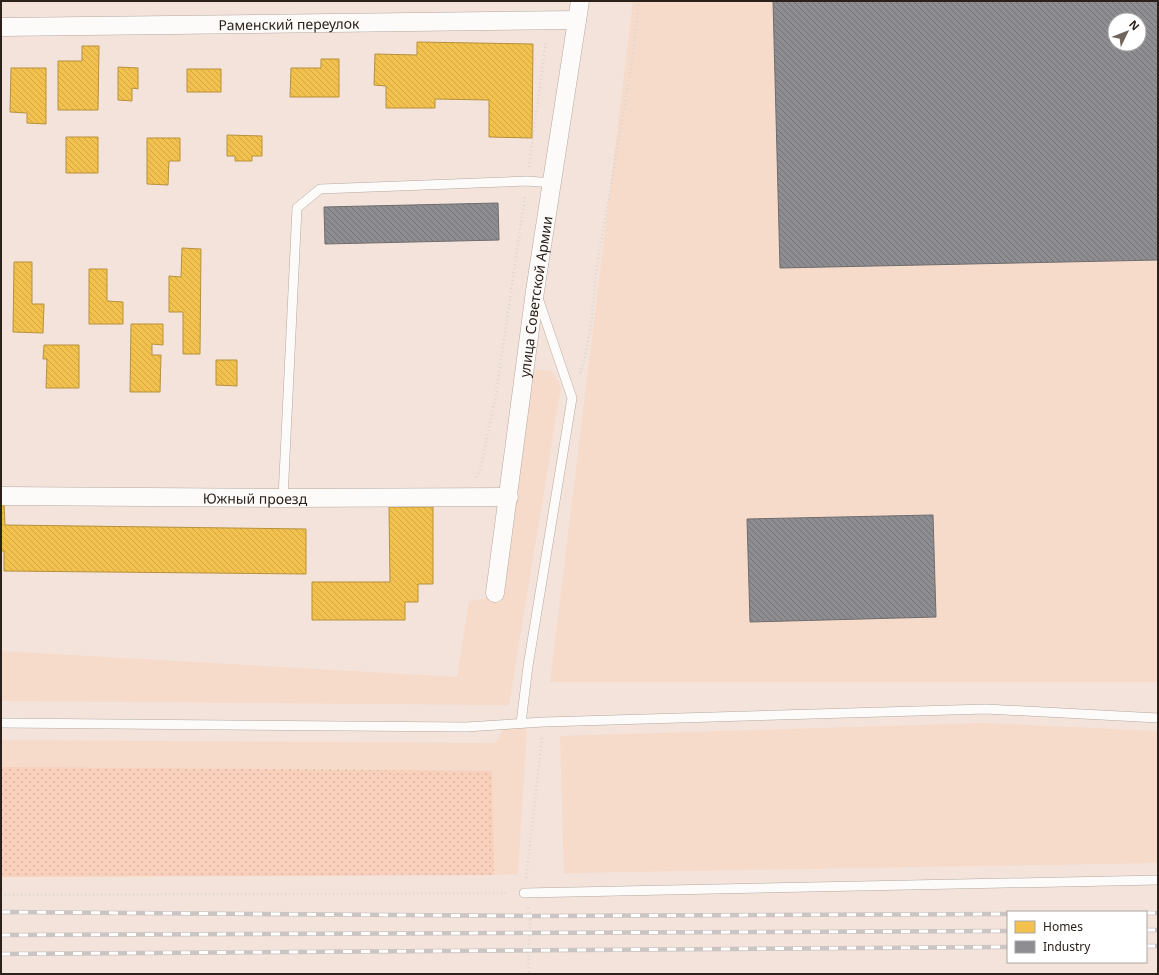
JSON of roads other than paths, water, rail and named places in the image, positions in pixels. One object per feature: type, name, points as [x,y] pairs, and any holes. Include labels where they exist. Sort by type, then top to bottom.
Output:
[{"type":"street","name":"улица Советской Армии","points":[[495,593],[509,497],[535,292],[580,1]]},
{"type":"street","name":"Раменский переулок","points":[[1,27],[577,20]]},
{"type":"street","name":"Южный проезд","points":[[1,496],[283,498],[509,497]]},
{"type":"lane","points":[[283,498],[297,208],[320,189],[527,181],[552,183]]},
{"type":"lane","points":[[521,723],[528,666],[572,398],[535,292]]},
{"type":"lane","points":[[1,723],[466,727],[544,722],[986,709],[1158,718]]},
{"type":"lane","points":[[524,893],[1158,880]]},
{"type":"railway","points":[[1,912],[531,916],[1007,914]]},
{"type":"railway","points":[[1147,913],[1158,913]]},
{"type":"railway","points":[[1147,930],[1158,930]]},
{"type":"railway","points":[[1,935],[1007,931]]},
{"type":"railway","points":[[1147,946],[1158,946]]},
{"type":"railway","points":[[1,954],[1007,947]]}]
